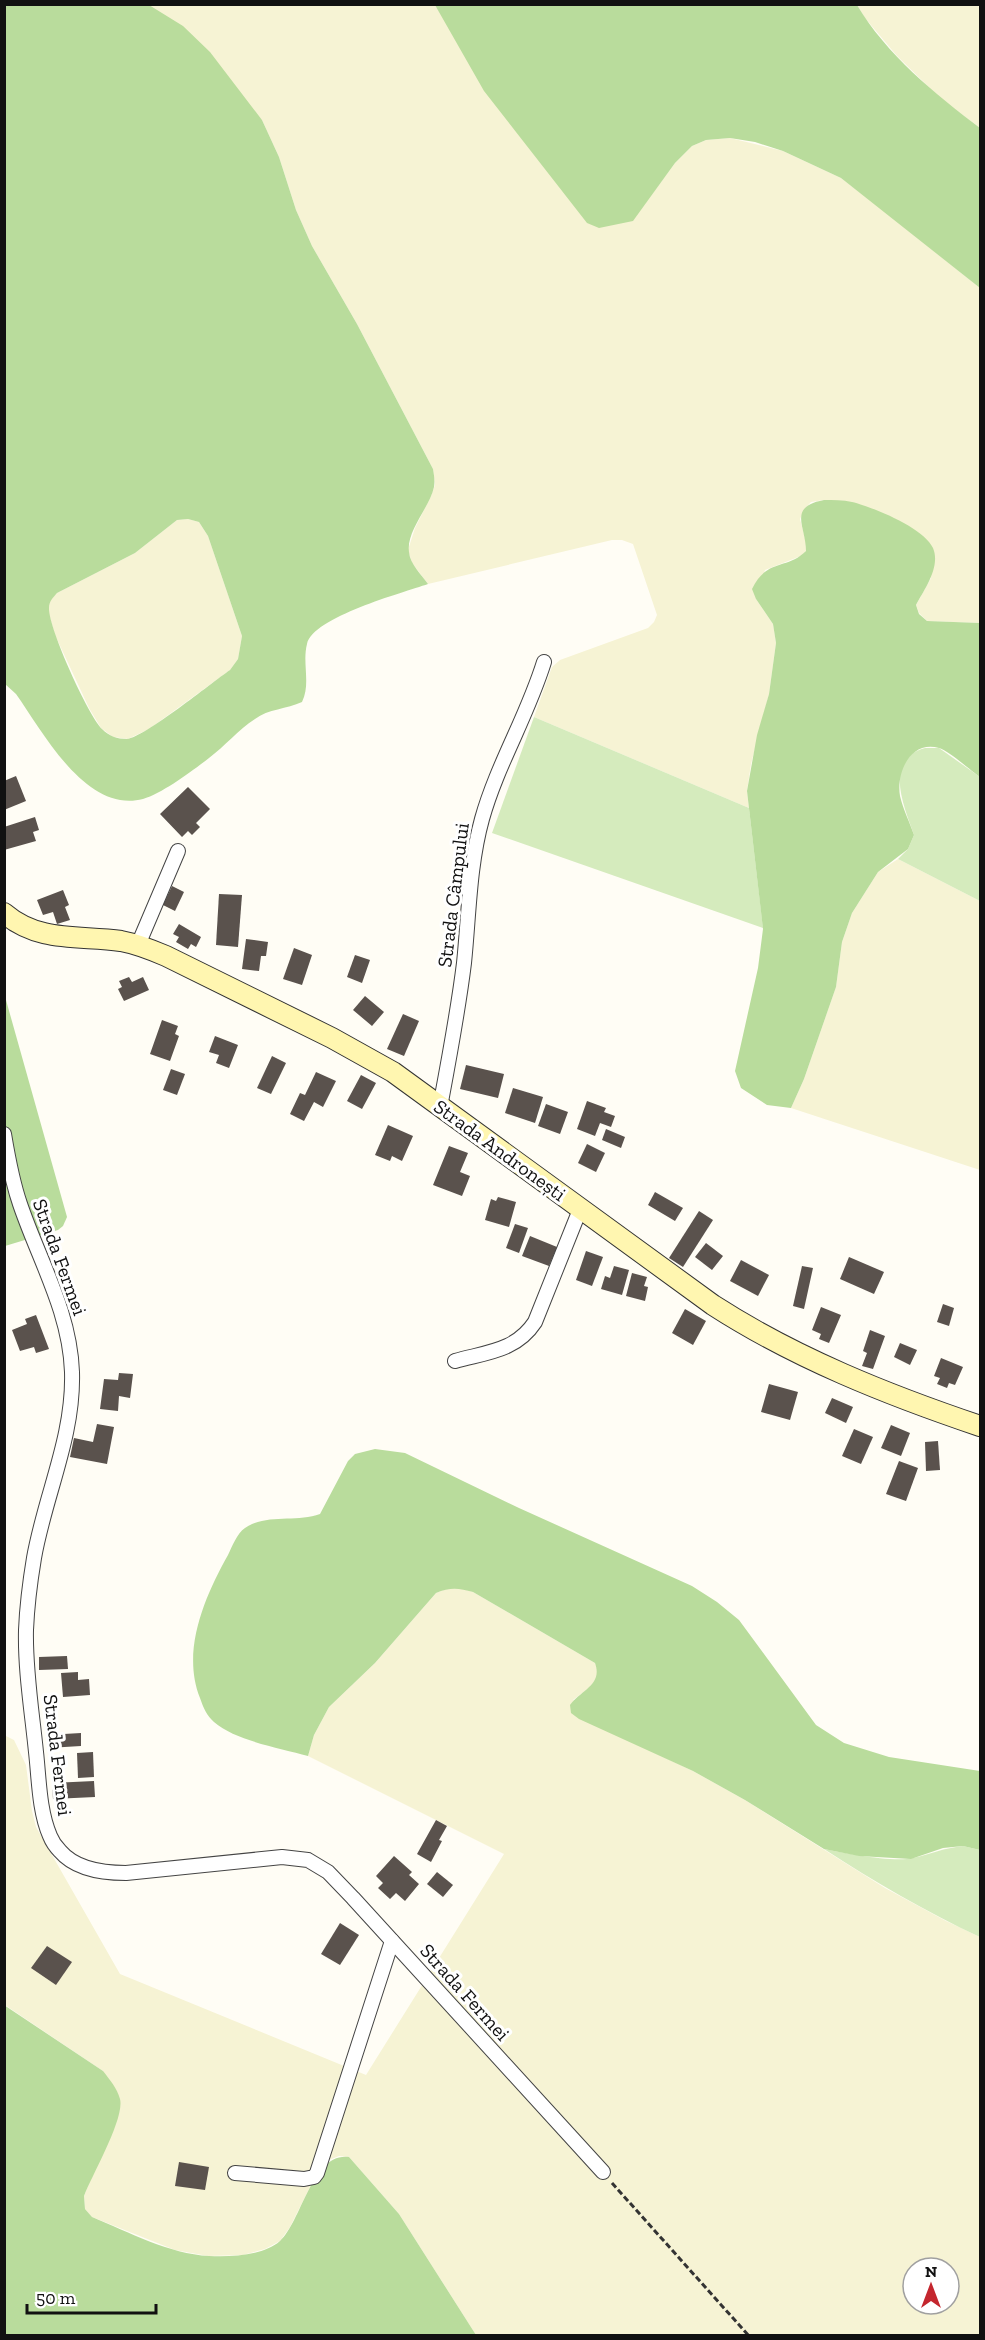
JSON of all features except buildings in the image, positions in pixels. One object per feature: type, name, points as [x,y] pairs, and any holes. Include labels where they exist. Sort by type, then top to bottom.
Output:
[{"type":"street","name":"Strada Câmpului","points":[[440,1107],[464,963],[473,866],[481,820],[492,786],[533,697],[544,662]]},
{"type":"street","points":[[138,945],[178,851]]},
{"type":"street","name":"Strada Andronești","points":[[4,913],[36,933],[121,941],[138,945],[166,956],[333,1038],[393,1072],[713,1305],[751,1330],[800,1355],[920,1406],[981,1426]]},
{"type":"street","name":"Strada Fermei","points":[[4,1134],[8,1162],[20,1205],[60,1307],[72,1372],[64,1447],[35,1555],[26,1632],[40,1789],[50,1837],[62,1854],[81,1866],[103,1873],[126,1873],[282,1857],[308,1860],[328,1872],[603,2172]]},
{"type":"street","points":[[455,1361],[513,1345],[526,1336],[535,1322],[581,1207]]},
{"type":"street","points":[[235,2173],[304,2180],[317,2173],[392,1941]]},
{"type":"path","points":[[603,2172],[749,2336]]},
{"type":"shaded area","points":[[149,5],[435,5],[448,25],[633,220],[675,163],[692,146],[706,140],[730,138],[783,151],[841,178],[980,288],[980,623],[927,621],[919,613],[916,605],[931,578],[824,500],[811,502],[800,519],[806,551],[801,556],[765,570],[756,599],[773,624],[776,643],[769,694],[751,764],[747,791],[749,808],[534,717],[552,667],[560,660],[648,628],[654,622],[657,615],[633,544],[622,540],[612,540],[428,584],[412,563],[408,550],[415,528],[435,485],[433,469],[357,324],[312,246],[296,210],[279,157],[262,120]]},
{"type":"shaded area","points":[[857,5],[980,5],[980,128],[941,99],[897,56]]},
{"type":"shaded area","points":[[188,519],[199,522],[208,536],[242,636],[238,659],[230,670],[149,729],[128,739],[113,737],[101,728],[89,708],[55,635],[48,611],[49,601],[57,593],[135,553],[177,520]]},
{"type":"shaded area","points":[[898,859],[980,901],[980,1170],[791,1108],[804,1079],[836,987],[842,942],[852,913],[878,872]]},
{"type":"shaded area","points":[[460,1588],[473,1592],[595,1663],[598,1671],[597,1678],[589,1688],[573,1700],[638,1745],[693,1771],[745,1800],[885,1888],[980,1937],[980,2335],[476,2335],[399,2214],[349,2157],[339,2156],[329,2160],[311,2185],[290,2227],[280,2241],[265,2249],[243,2255],[208,2256],[175,2250],[92,2217],[85,2209],[84,2196],[90,2181],[103,2071],[5,2005],[4,1735],[14,1740],[26,1765],[36,1827],[120,1974],[366,2075],[504,1854],[308,1756],[314,1735],[329,1707],[375,1663],[436,1593],[446,1589]]},
{"type":"green space","points":[[5,4],[149,5],[183,26],[210,52],[262,120],[279,157],[296,210],[312,246],[357,324],[433,469],[432,495],[409,544],[411,561],[428,584],[360,607],[325,624],[313,634],[307,644],[306,688],[302,702],[260,716],[186,775],[143,799],[122,800],[103,794],[85,782],[53,748],[16,694],[5,684]],"holes":[[[188,519],[199,522],[208,536],[242,636],[238,659],[230,670],[148,729],[127,739],[113,737],[96,721],[79,690],[50,618],[51,600],[57,593],[135,553],[177,520]]]},
{"type":"green space","points":[[435,5],[857,5],[882,40],[912,72],[980,128],[980,288],[841,178],[783,151],[755,142],[730,138],[706,140],[692,146],[675,163],[633,221],[599,228],[587,223],[484,91]]},
{"type":"green space","points":[[824,500],[845,501],[861,505],[897,519],[920,533],[933,548],[935,563],[916,605],[919,614],[927,621],[980,623],[980,777],[954,756],[939,748],[920,749],[907,760],[899,787],[903,806],[914,835],[908,849],[878,872],[852,913],[842,942],[836,987],[804,1079],[791,1108],[767,1105],[741,1088],[735,1071],[758,968],[763,929],[747,791],[757,735],[769,694],[776,643],[773,624],[752,589],[758,579],[771,568],[792,561],[806,551],[802,513],[806,507]]},
{"type":"green space","points":[[534,717],[749,808],[763,928],[492,833]]},
{"type":"green space","points":[[925,748],[939,748],[980,777],[980,901],[898,859],[908,849],[914,835],[902,799],[900,774],[904,763],[912,754]]},
{"type":"green space","points":[[4,993],[67,1217],[63,1226],[58,1230],[5,1246]]},
{"type":"green space","points":[[375,1449],[405,1453],[519,1508],[692,1586],[739,1620],[816,1725],[844,1743],[889,1757],[980,1771],[980,1850],[963,1846],[943,1848],[911,1859],[859,1856],[824,1849],[693,1771],[579,1719],[571,1713],[570,1705],[594,1682],[597,1671],[595,1663],[473,1592],[463,1590],[450,1589],[436,1593],[375,1663],[329,1707],[314,1735],[308,1756],[259,1743],[223,1729],[207,1714],[200,1698],[193,1662],[194,1643],[211,1588],[235,1540],[242,1530],[254,1523],[320,1514],[348,1461],[355,1454]]},
{"type":"green space","points":[[963,1846],[980,1850],[980,1937],[901,1896],[824,1849],[869,1857],[905,1859]]},
{"type":"green space","points":[[4,2005],[103,2071],[119,2095],[118,2119],[84,2196],[85,2209],[92,2217],[179,2251],[217,2256],[256,2253],[273,2246],[288,2231],[317,2176],[326,2165],[336,2158],[349,2157],[399,2214],[476,2335],[5,2335]]}]
